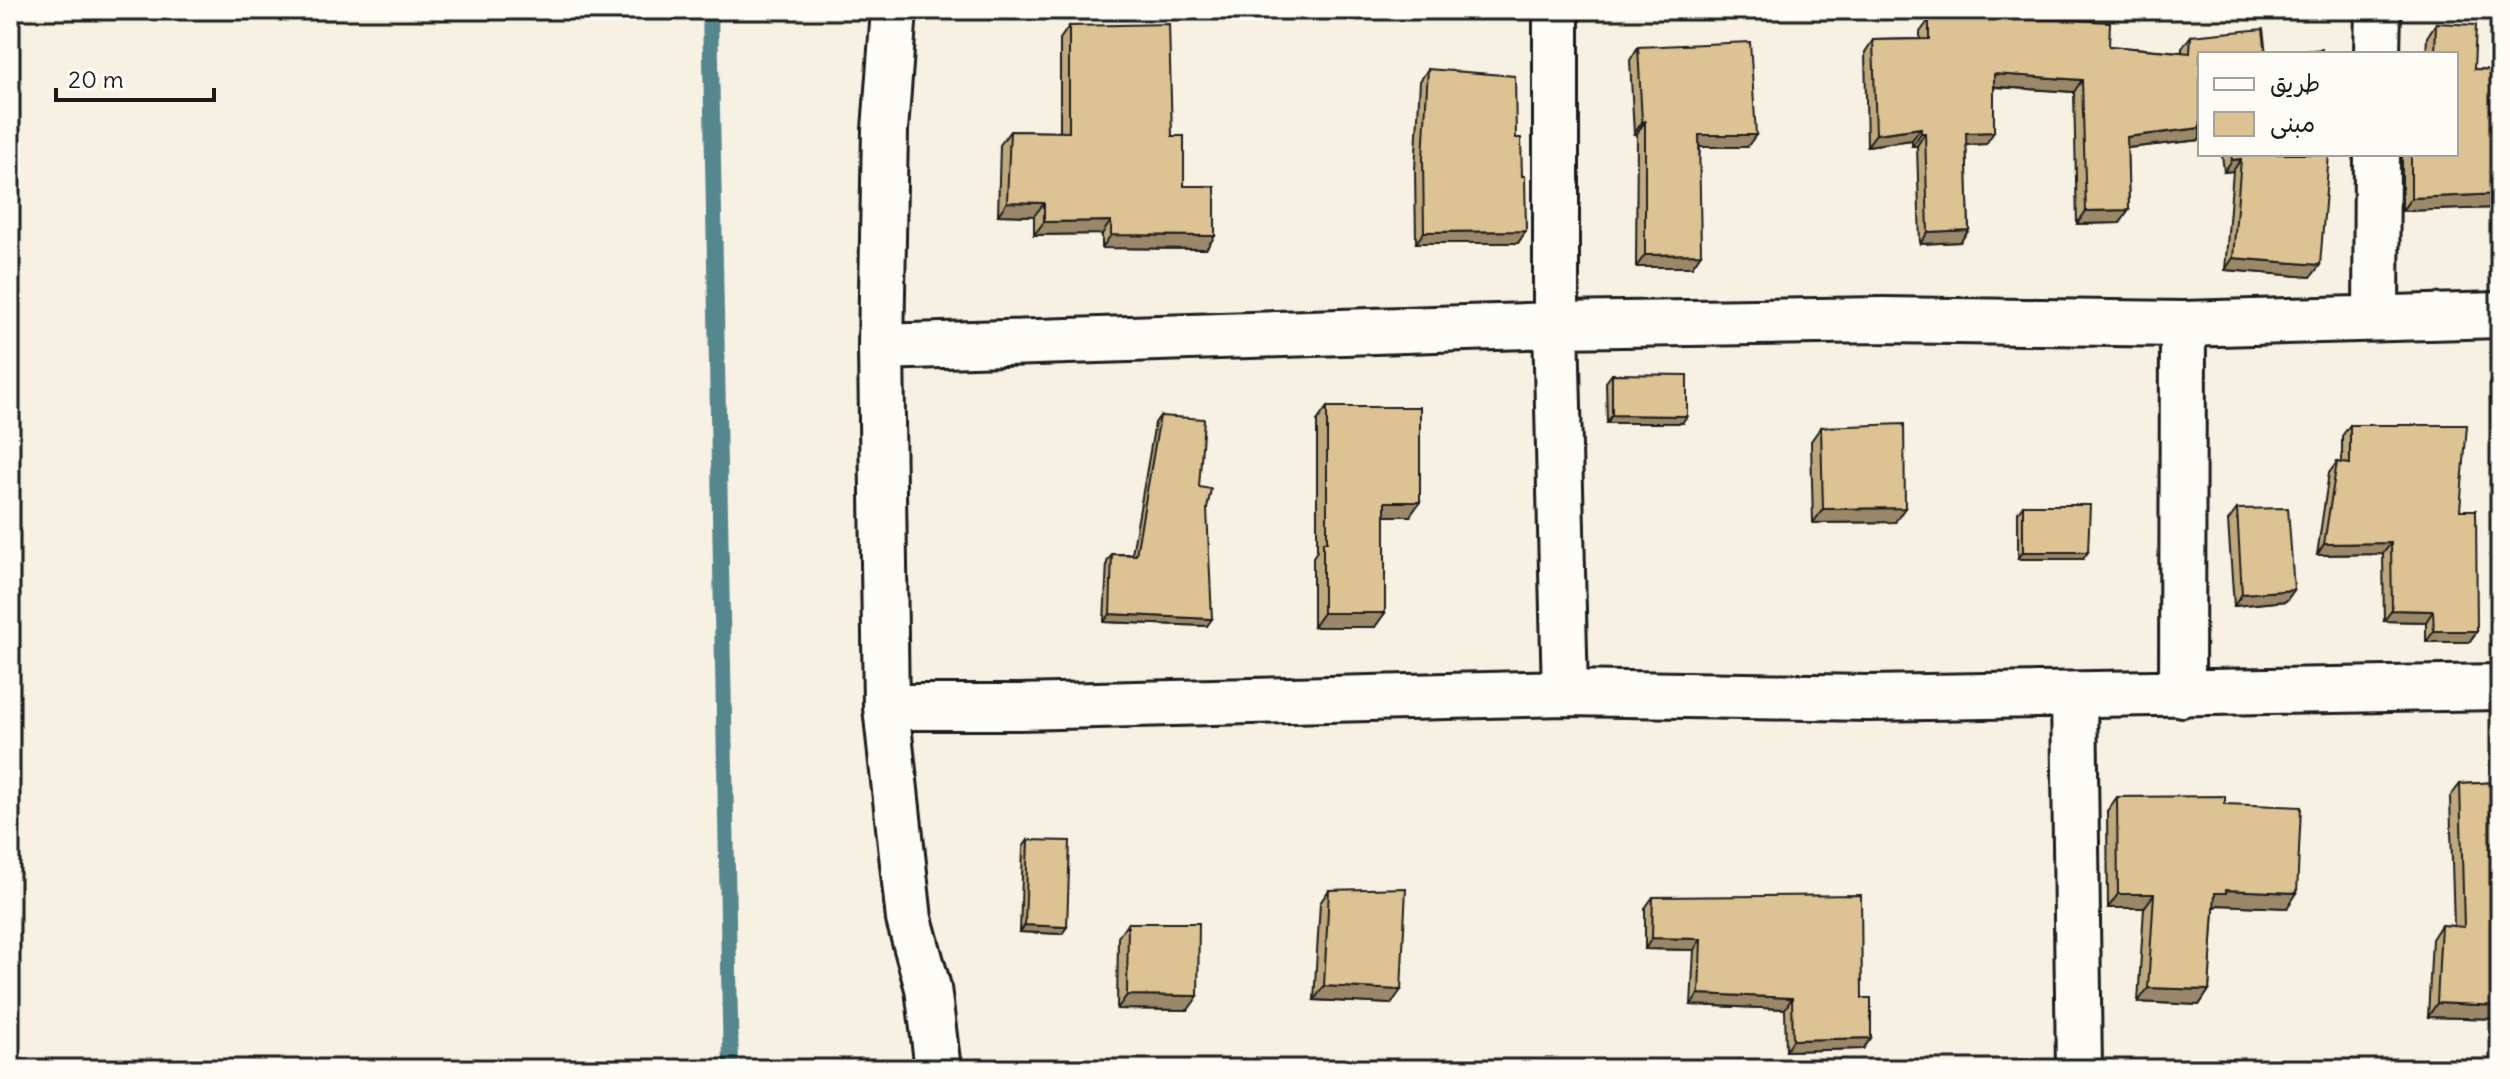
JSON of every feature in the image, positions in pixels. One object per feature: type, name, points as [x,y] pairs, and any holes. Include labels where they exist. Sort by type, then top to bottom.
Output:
[{"type":"street","points":[[894,10],[885,130],[881,347],[886,707],[909,919],[928,988],[938,1069]]},
{"type":"street","points":[[1556,10],[1556,325],[1565,693]]},
{"type":"street","points":[[2377,52],[2378,10]]},
{"type":"street","points":[[2376,317],[2377,156]]},
{"type":"street","points":[[881,347],[1556,325],[1883,320],[2183,324],[2500,315]]},
{"type":"street","points":[[2182,694],[2183,324]]},
{"type":"street","points":[[886,707],[1019,707],[1565,693],[1869,698],[2500,687]]},
{"type":"street","points":[[2074,695],[2079,1069]]},
{"type":"building","points":[[1996,16],[2110,22],[2109,46],[2190,53],[2191,36],[2263,29],[2266,52],[2198,52],[2198,128],[2127,137],[2129,210],[2086,211],[2082,80],[1994,74],[1994,132],[1966,133],[1969,230],[1928,232],[1925,133],[1921,133],[1921,128],[1876,134],[1873,40],[1929,39],[1929,20],[1996,19]]},
{"type":"building","points":[[2436,23],[2476,25],[2474,69],[2500,70],[2500,194],[2411,198],[2411,156],[2458,156],[2458,52],[2435,52]]},
{"type":"building","points":[[1169,24],[1172,136],[1184,136],[1184,186],[1215,186],[1215,236],[1111,235],[1111,221],[1044,222],[1044,203],[1007,202],[1010,131],[1069,132],[1069,26]]},
{"type":"building","points":[[1750,42],[1756,135],[1699,135],[1701,254],[1645,255],[1645,121],[1642,122],[1638,47]]},
{"type":"building","points":[[2322,49],[2322,52],[2293,52]]},
{"type":"building","points":[[1428,69],[1515,76],[1516,138],[1521,138],[1526,231],[1424,232],[1423,158]]},
{"type":"building","points":[[2231,156],[2329,156],[2320,265],[2233,258],[2241,159],[2232,160]]},
{"type":"building","points":[[1612,374],[1687,375],[1687,416],[1612,415]]},
{"type":"building","points":[[1327,407],[1420,407],[1420,502],[1385,502],[1385,613],[1323,613],[1323,542],[1327,542]]},
{"type":"building","points":[[1160,416],[1204,419],[1199,487],[1211,489],[1207,509],[1212,619],[1110,614],[1112,554],[1136,555]]},
{"type":"building","points":[[1904,424],[1905,508],[1823,509],[1821,427]]},
{"type":"building","points":[[2350,425],[2467,425],[2460,510],[2476,510],[2477,631],[2434,631],[2433,611],[2392,610],[2391,543],[2324,544],[2337,462],[2350,464]]},
{"type":"building","points":[[2023,505],[2090,505],[2088,552],[2023,552]]},
{"type":"building","points":[[2288,508],[2294,590],[2242,594],[2237,509]]},
{"type":"building","points":[[2500,782],[2500,1006],[2437,1003],[2441,925],[2464,927],[2460,784]]},
{"type":"building","points":[[2225,796],[2225,804],[2301,807],[2297,893],[2226,890],[2226,893],[2215,893],[2209,990],[2148,988],[2154,894],[2118,894],[2117,797]]},
{"type":"building","points":[[1028,840],[1070,841],[1067,927],[1025,925]]},
{"type":"building","points":[[1406,888],[1401,990],[1324,986],[1329,890]]},
{"type":"building","points":[[1861,895],[1862,998],[1871,998],[1871,1038],[1793,1040],[1792,998],[1699,994],[1701,939],[1652,938],[1653,897]]},
{"type":"building","points":[[1128,923],[1199,923],[1198,996],[1127,995]]},
{"type":"waterway","points":[[710,10],[731,1069]]}]
